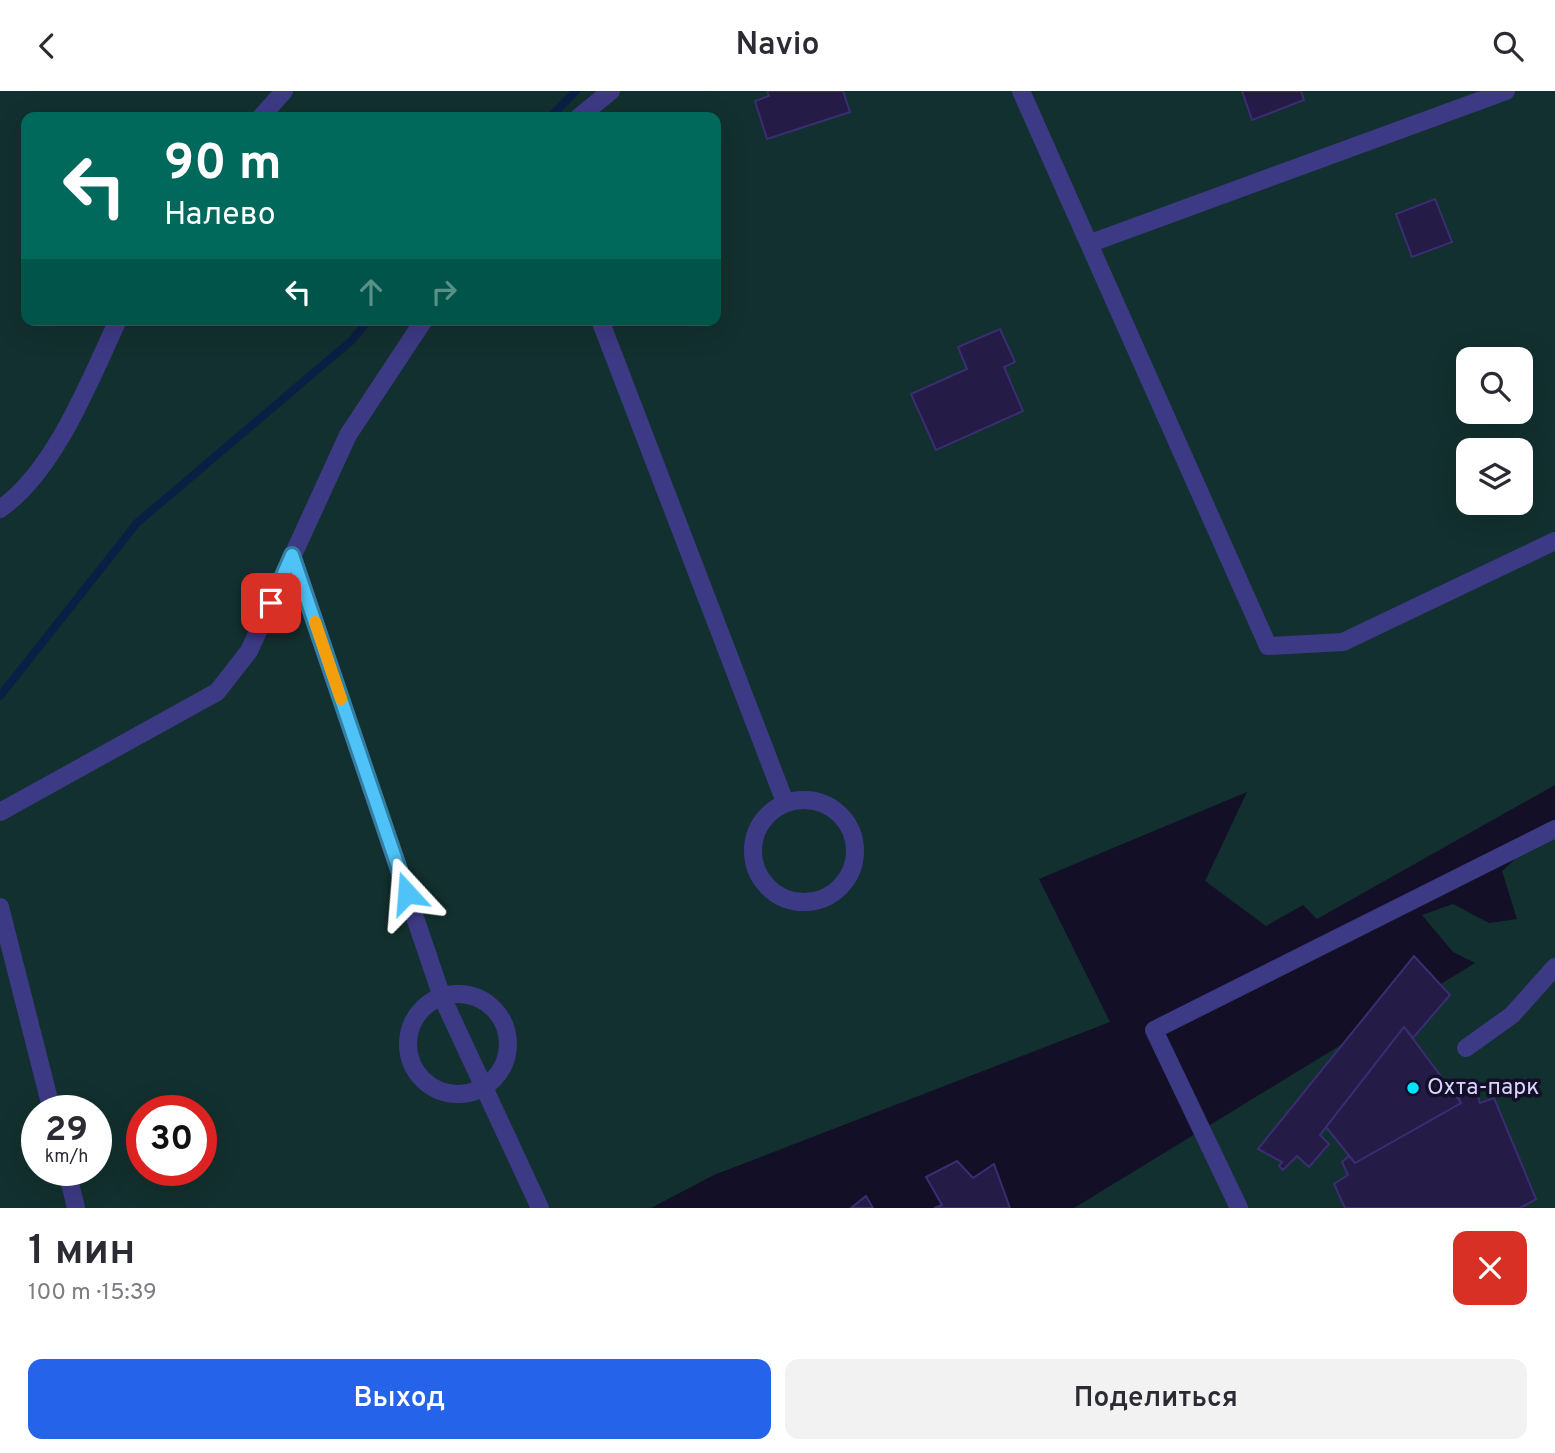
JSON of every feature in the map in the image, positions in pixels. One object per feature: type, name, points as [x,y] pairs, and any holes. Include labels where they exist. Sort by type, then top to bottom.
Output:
[{"type":"street","points":[[265,112],[284,91]]},
{"type":"street","points":[[585,112],[611,91]]},
{"type":"street","points":[[1021,91],[1091,243],[1268,646],[1343,642],[1555,541]]},
{"type":"street","points":[[1091,243],[1506,91]]},
{"type":"street","points":[[0,509],[14,499],[66,431],[115,326]]},
{"type":"street","points":[[0,812],[217,692],[250,651],[348,435],[421,326]]},
{"type":"street","points":[[602,326],[785,802]]},
{"type":"street","points":[[292,555],[442,997],[540,1208]]},
{"type":"street","points":[[812,799],[837,810],[853,832],[856,859],[845,883],[824,899],[797,902],[772,892],[756,870],[753,843],[758,831],[764,818],[785,802],[812,799]]},
{"type":"street","points":[[1239,1208],[1154,1030],[1555,829]]},
{"type":"street","points":[[0,907],[48,1095]]},
{"type":"street","points":[[1466,1048],[1512,1015],[1555,967]]},
{"type":"street","points":[[476,996],[501,1016],[509,1047],[498,1076],[472,1094],[440,1093],[416,1073],[407,1042],[418,1013],[442,997],[476,996]]},
{"type":"street","points":[[71,1186],[76,1208]]},
{"type":"green space","points":[[0,91],[1555,91],[1555,785],[1317,919],[1303,905],[1266,926],[1205,881],[1247,792],[1039,879],[1110,1022],[714,1175],[651,1208],[0,1208]]},
{"type":"green space","name":"Охта-парк","points":[[1555,823],[1555,1208],[1074,1208],[1475,963],[1453,952],[1422,915],[1453,904],[1489,923],[1517,919],[1502,871]]},
{"type":"building","points":[[767,91],[843,91],[850,112],[767,139],[755,101],[769,96]]},
{"type":"building","points":[[1242,91],[1301,91],[1304,100],[1252,120]]},
{"type":"building","points":[[1435,199],[1452,242],[1412,257],[1396,214]]},
{"type":"building","points":[[1000,329],[1015,362],[1004,367],[1023,411],[936,450],[911,394],[967,369],[958,347]]},
{"type":"building","points":[[1414,956],[1450,995],[1413,1038],[1404,1027],[1320,1135],[1329,1144],[1309,1167],[1297,1156],[1283,1170],[1279,1166],[1282,1162],[1258,1149]]},
{"type":"building","points":[[1404,1027],[1461,1103],[1355,1163],[1326,1127]]},
{"type":"building","points":[[1474,1085],[1480,1103],[1494,1098],[1536,1199],[1520,1208],[1345,1208],[1334,1184],[1348,1175],[1342,1162],[1349,1156],[1355,1163],[1461,1103],[1459,1098]]},
{"type":"building","points":[[957,1161],[973,1178],[994,1164],[1010,1208],[934,1208],[942,1205],[926,1177]]},
{"type":"building","points":[[866,1196],[873,1208],[851,1208]]},
{"type":"waterway","points":[[555,112],[576,91]]},
{"type":"waterway","points":[[0,696],[137,523],[351,341],[364,326]]},
{"type":"slow traffic","points":[[315,622],[341,699]]},
{"type":"place","name":"Охта-парк","points":[[1413,1088]]},
{"type":"route","points":[[271,603],[292,555],[407,893]]}]
